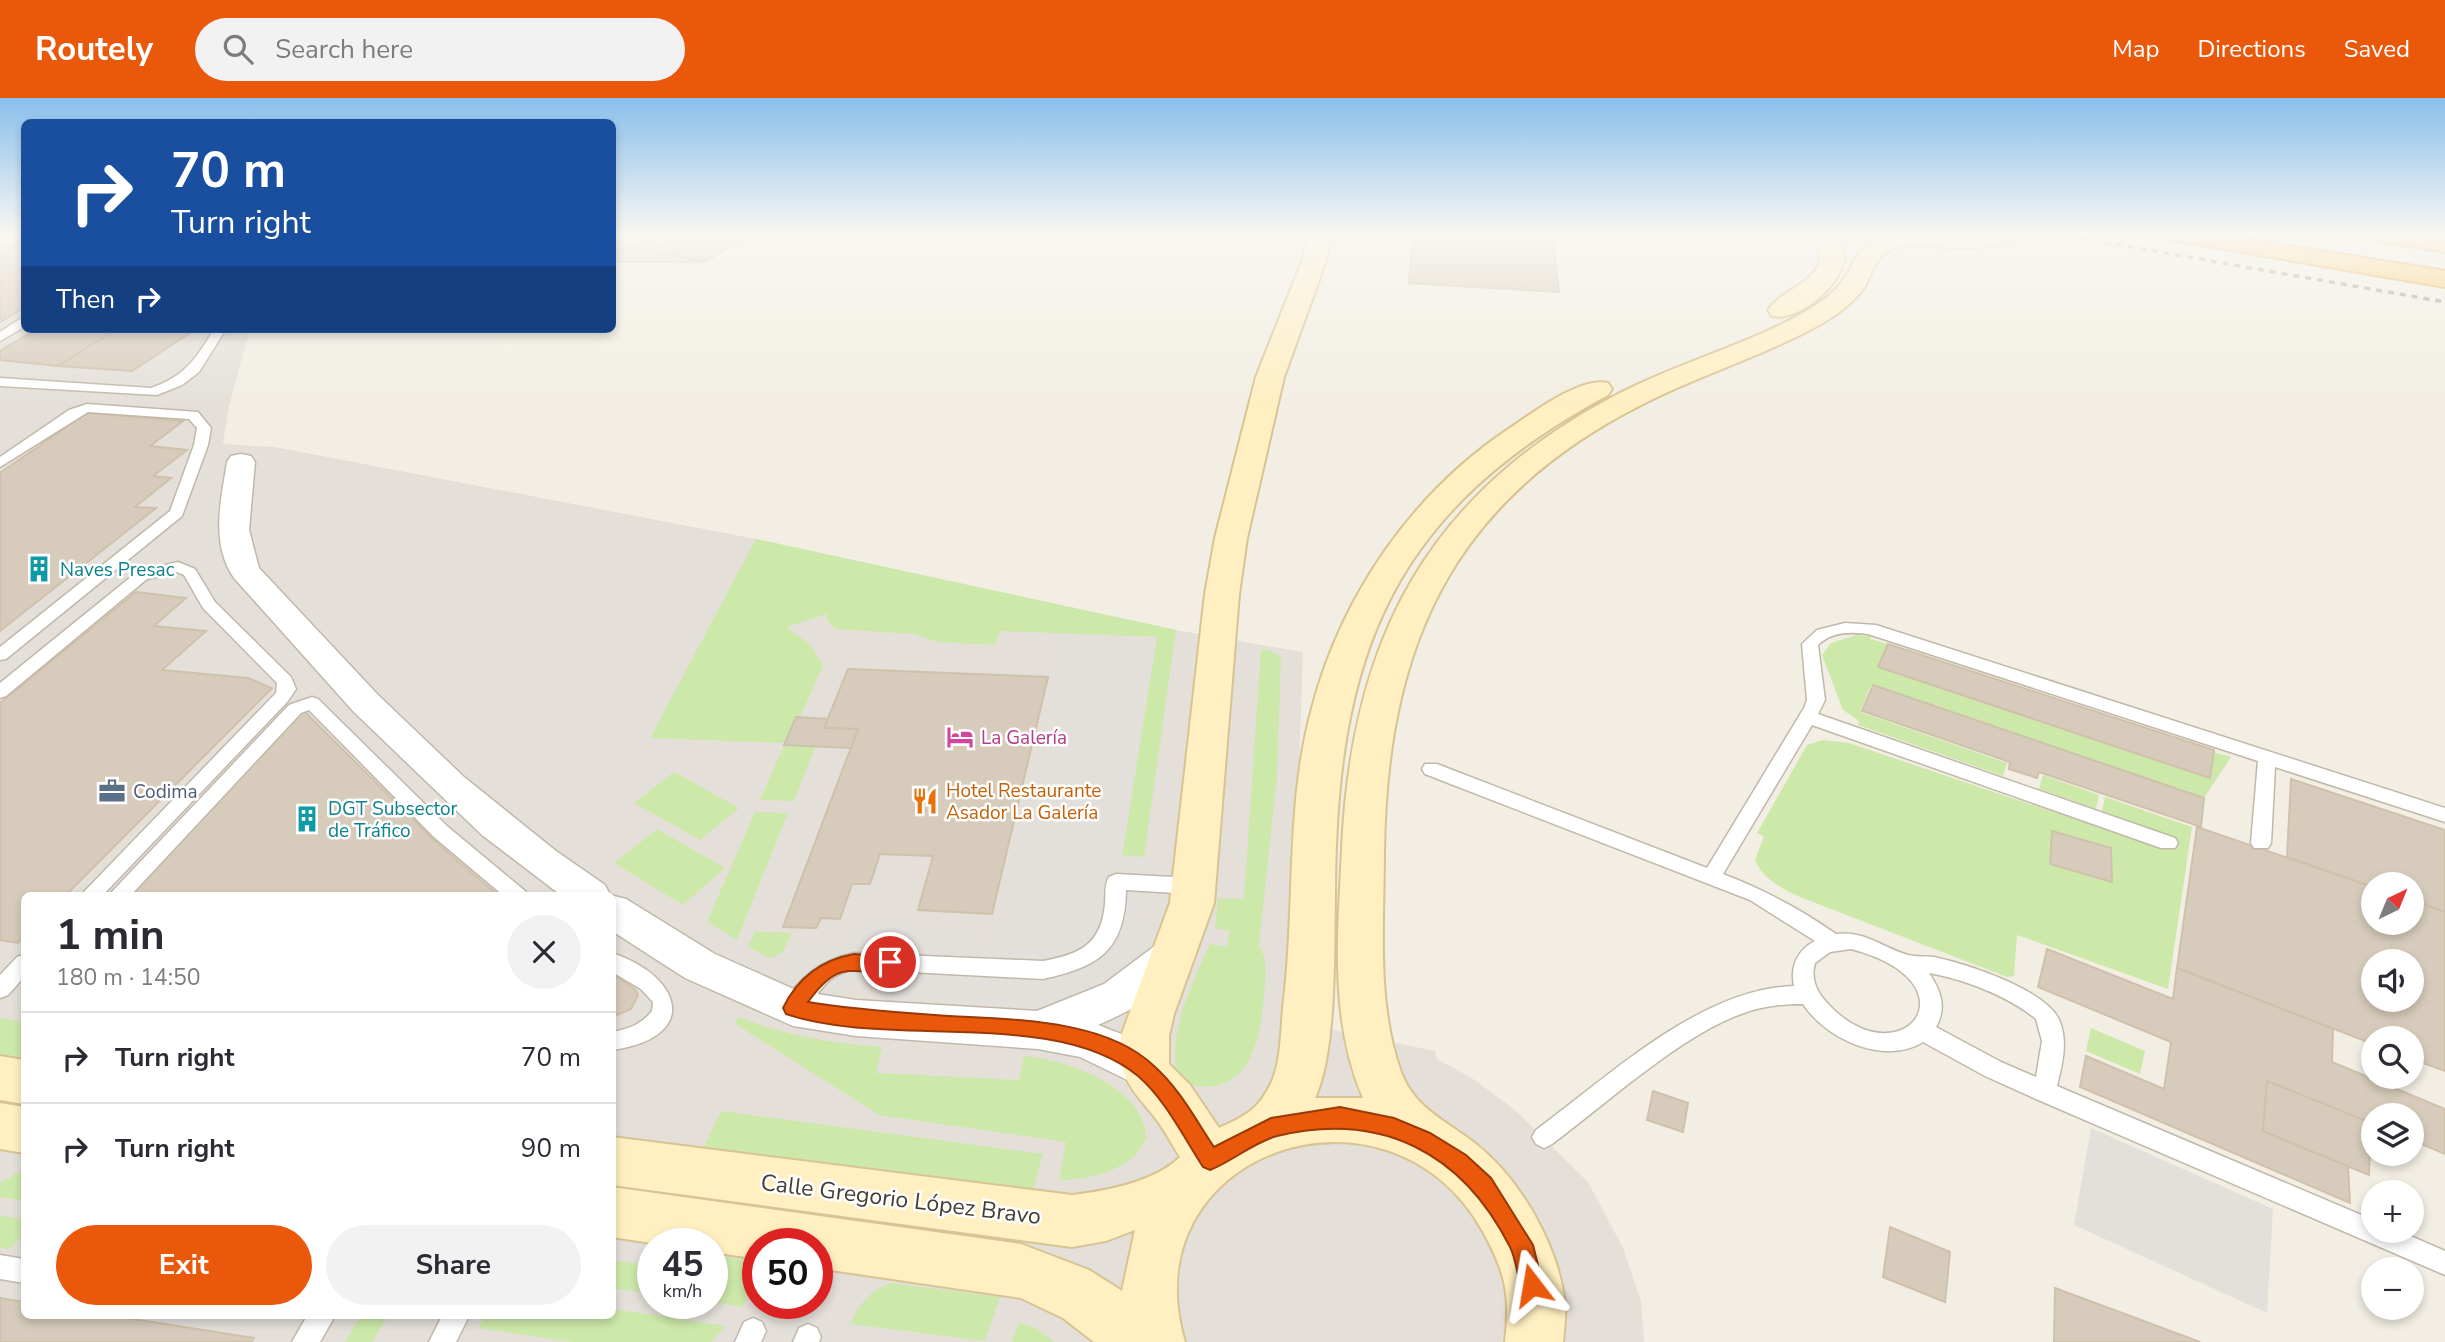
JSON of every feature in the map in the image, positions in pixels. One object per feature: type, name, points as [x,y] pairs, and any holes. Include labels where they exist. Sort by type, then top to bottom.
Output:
[{"type":"main road","points":[[1156,1342],[1149,1298],[1153,1262],[1163,1227],[1198,1173],[1170,1099],[1146,1070],[1143,1043],[1147,1022],[1189,920],[1222,594],[1231,538],[1270,377],[1302,292]]},
{"type":"main road","points":[[1271,1127],[1297,1082],[1310,994],[1318,781],[1331,709],[1347,651],[1385,573],[1405,542],[1437,504],[1528,426],[1602,387],[1774,314],[1807,292]]},
{"type":"main road","points":[[1423,1139],[1388,1101],[1366,1039],[1362,1000],[1364,797],[1378,704],[1396,644],[1415,601],[1451,542],[1484,503],[1550,446],[1628,400],[1813,318],[1847,292]]},
{"type":"main road","points":[[0,1078],[21,1082]]},
{"type":"main road","points":[[1271,1127],[1340,1117],[1394,1127],[1423,1139],[1458,1162],[1483,1185],[1521,1245],[1537,1305],[1534,1342]]},
{"type":"main road","points":[[0,1126],[21,1130]]},
{"type":"main road","name":"Calle Gregorio López Bravo","points":[[616,1162],[1072,1221],[1106,1216],[1198,1173],[1271,1127]]},
{"type":"main road","points":[[616,1213],[1021,1271],[1054,1280],[1079,1293],[1108,1314],[1135,1342]]},
{"type":"street","points":[[241,462],[233,523],[234,549],[245,571],[407,744],[473,807],[586,892]]},
{"type":"street","points":[[616,913],[700,966],[793,1008],[856,1018],[1038,1030],[1085,1039],[1116,1052],[1146,1070]]},
{"type":"street","points":[[1038,1030],[1119,997],[1175,954]]},
{"type":"lane","points":[[0,337],[21,325]]},
{"type":"lane","points":[[0,382],[152,392],[172,386],[193,374],[218,333]]},
{"type":"lane","points":[[0,463],[74,413],[87,408],[193,415],[204,428],[201,445],[177,513],[0,655]]},
{"type":"lane","points":[[0,692],[142,575],[178,567],[190,572],[209,605],[285,681],[287,689],[282,697],[94,892]]},
{"type":"lane","points":[[1712,877],[1816,700],[1810,644],[1817,636],[1829,630],[1850,627],[1870,629],[2445,815]]},
{"type":"lane","points":[[122,892],[295,709],[312,703],[441,832],[512,892]]},
{"type":"lane","points":[[1808,717],[2168,843]]},
{"type":"lane","points":[[2261,843],[2267,758]]},
{"type":"lane","points":[[1431,769],[1712,877],[1787,911],[1832,942]]},
{"type":"lane","points":[[793,1008],[825,970],[854,961],[1043,970],[1067,966],[1085,958],[1101,946],[1110,933],[1115,920],[1116,882],[1193,886]]},
{"type":"lane","points":[[1851,941],[1872,945],[1904,963],[1924,984],[1931,1001],[1930,1017],[1922,1030],[1909,1038],[1892,1041],[1852,1034],[1834,1023],[1808,995],[1803,981],[1803,967],[1809,956],[1832,942],[1851,941]]},
{"type":"lane","points":[[1904,963],[1938,966],[2026,1001],[2045,1014],[2051,1031],[2053,1053],[2044,1092]]},
{"type":"lane","points":[[616,964],[658,992],[663,1002],[661,1015],[648,1031],[636,1038],[616,1040]]},
{"type":"lane","points":[[1544,1137],[1704,1019],[1742,1002],[1786,993],[1808,995]]},
{"type":"lane","points":[[1922,1030],[1993,1069],[2044,1092],[2445,1263]]},
{"type":"lane","points":[[0,1267],[21,1270]]},
{"type":"lane","points":[[305,1342],[317,1319]]},
{"type":"lane","points":[[442,1342],[454,1319]]},
{"type":"shaded area","points":[[0,292],[21,292],[21,333],[249,333],[228,410],[223,444],[275,447],[756,539],[1176,630],[1303,652],[1290,1021],[1435,1051],[1437,1059],[1473,1079],[1515,1110],[1588,1182],[1623,1248],[1641,1301],[1644,1342],[0,1342]]},
{"type":"shaded area","points":[[1069,635],[1157,637],[1122,855],[1144,857],[1152,868],[1168,869],[1164,901],[1148,901],[1140,909],[1138,918],[1161,926],[1148,954],[1121,980],[1061,1004],[1046,1006],[874,998],[880,978],[859,978],[845,990],[781,972],[793,963],[802,943],[853,945],[859,924],[976,930],[972,951],[994,941],[1000,931]]},
{"type":"shaded area","points":[[2091,1128],[2273,1209],[2267,1313],[2074,1225]]},
{"type":"green space","points":[[756,539],[1176,630],[1144,857],[1122,856],[1157,637],[1000,631],[995,645],[938,642],[914,634],[835,629],[827,620],[827,614],[786,627],[811,645],[823,666],[785,743],[650,738]]},
{"type":"green space","points":[[1857,635],[1871,636],[1870,639],[1888,644],[1879,667],[2209,778],[2213,752],[2231,757],[2204,798],[1871,685],[1860,712],[2007,763],[2003,776],[1858,725],[1859,721],[1843,710],[1822,655],[1831,643]]},
{"type":"green space","points":[[1261,649],[1281,657],[1277,775],[1259,945],[1266,970],[1262,1016],[1256,1044],[1243,1069],[1224,1083],[1202,1087],[1183,1078],[1177,1069],[1176,1042],[1186,999],[1210,944],[1227,947],[1230,931],[1215,928],[1218,899],[1244,899]]},
{"type":"green space","points":[[1823,740],[1849,743],[2166,850],[2169,835],[2102,811],[2105,797],[2192,827],[2168,989],[2017,935],[2014,976],[2007,977],[1800,897],[1774,883],[1758,867],[1755,860],[1764,836],[1757,833],[1807,745]]},
{"type":"green space","points":[[784,745],[815,747],[794,801],[760,800]]},
{"type":"green space","points":[[674,772],[739,808],[700,840],[634,803]]},
{"type":"green space","points":[[2043,775],[2099,795],[2096,809],[2039,789]]},
{"type":"green space","points":[[755,812],[788,813],[737,940],[707,922]]},
{"type":"green space","points":[[657,829],[725,868],[683,905],[614,863]]},
{"type":"green space","points":[[755,931],[792,933],[782,953],[770,958],[748,947]]},
{"type":"green space","points":[[739,1017],[809,1038],[882,1047],[876,1073],[1019,1080],[1024,1056],[1061,1063],[1100,1079],[1118,1090],[1132,1104],[1142,1120],[1146,1138],[1132,1158],[1110,1171],[1084,1178],[1059,1180],[1066,1142],[879,1115],[734,1023]]},
{"type":"green space","points":[[0,1018],[21,1022],[21,1058],[0,1054]]},
{"type":"green space","points":[[2091,1028],[2145,1051],[2140,1074],[2086,1051]]},
{"type":"green space","points":[[721,1111],[1043,1154],[1032,1194],[703,1149]]},
{"type":"green space","points":[[21,1171],[21,1200],[0,1197],[0,1183]]},
{"type":"green space","points":[[0,1215],[21,1219],[21,1238],[9,1249],[0,1248]]},
{"type":"green space","points":[[728,1257],[742,1260],[742,1307],[728,1305]]},
{"type":"green space","points":[[616,1261],[637,1263],[637,1292],[616,1288]]},
{"type":"green space","points":[[890,1283],[1000,1297],[985,1341],[850,1324],[866,1299]]},
{"type":"green space","points":[[616,1309],[637,1313],[637,1319],[679,1319],[726,1326],[711,1342],[573,1342],[478,1328],[483,1319],[616,1319]]},
{"type":"green space","points":[[358,1319],[386,1319],[372,1342],[345,1342]]},
{"type":"green space","points":[[1019,1322],[1035,1328],[1055,1342],[1012,1342]]},
{"type":"building","points":[[0,292],[21,292],[21,310],[0,322]]},
{"type":"building","points":[[30,333],[111,333],[58,366],[0,360],[0,351]]},
{"type":"building","points":[[111,333],[190,333],[132,371],[58,366]]},
{"type":"building","name":"Naves Presac","points":[[87,413],[183,421],[150,446],[187,450],[153,476],[171,478],[135,507],[156,508],[0,631],[0,473]]},
{"type":"building","points":[[136,592],[186,598],[154,626],[206,631],[162,670],[248,678],[272,688],[69,892],[21,892],[21,940],[18,943],[0,940],[0,703]]},
{"type":"building","points":[[1888,644],[2214,750],[2210,778],[1878,667]]},
{"type":"building","name":"Hotel Restaurante Asador La Galería","points":[[848,669],[1048,677],[992,914],[918,910],[933,856],[880,854],[870,884],[852,884],[840,919],[821,918],[816,928],[783,927],[858,729],[824,728]]},
{"type":"building","points":[[1873,685],[2204,798],[2201,827],[2039,772],[2037,778],[2009,769],[2010,762],[1862,711]]},
{"type":"building","name":"DGT Subsector de Tráfico","points":[[304,711],[438,844],[494,892],[133,892]]},
{"type":"building","points":[[796,717],[828,719],[824,728],[858,729],[851,748],[784,745]]},
{"type":"building","points":[[2291,779],[2445,830],[2445,912],[2424,904],[2424,872],[2361,872],[2361,883],[2287,857]]},
{"type":"building","points":[[2197,827],[2361,883],[2361,935],[2424,935],[2424,904],[2445,912],[2445,1071],[2424,1063],[2424,1026],[2361,1026],[2361,1039],[2177,968]]},
{"type":"building","points":[[2052,831],[2111,848],[2112,882],[2050,864]]},
{"type":"building","points":[[2047,949],[2173,999],[2177,968],[2333,1029],[2332,1062],[2361,1074],[2361,1089],[2397,1089],[2445,1109],[2445,1154],[2424,1145],[2424,1103],[2361,1103],[2361,1119],[2267,1081],[2263,1131],[2348,1166],[2350,1203],[2080,1087],[2086,1056],[2164,1089],[2171,1042],[2038,987]]},
{"type":"building","points":[[616,977],[635,989],[638,995],[631,1009],[616,1015]]},
{"type":"building","points":[[2267,1081],[2361,1119],[2361,1166],[2369,1166],[2369,1175],[2263,1131]]},
{"type":"building","points":[[1653,1091],[1688,1103],[1683,1132],[1647,1120]]},
{"type":"building","points":[[1890,1227],[1950,1252],[1945,1302],[1883,1277]]},
{"type":"building","points":[[2055,1288],[2200,1342],[2054,1342]]},
{"type":"building","points":[[0,1298],[21,1302],[21,1319],[133,1319],[254,1338],[251,1342],[0,1342]]},
{"type":"railway","points":[[2388,292],[2445,302]]},
{"type":"place","name":"Naves Presac","points":[[39,569]]},
{"type":"place","name":"La Galería","points":[[960,737]]},
{"type":"place","name":"Codima","points":[[112,791]]},
{"type":"place","name":"Hotel Restaurante Asador La Galería","points":[[925,801]]},
{"type":"place","name":"DGT Subsector de Tráfico","points":[[307,819]]},
{"type":"route","points":[[890,962],[854,961],[833,966],[813,981],[793,1008],[856,1018],[1038,1030],[1085,1039],[1116,1052],[1146,1070],[1170,1099],[1210,1160],[1271,1127],[1340,1117],[1394,1127],[1423,1139],[1458,1162],[1483,1185],[1521,1245],[1532,1285]]}]
